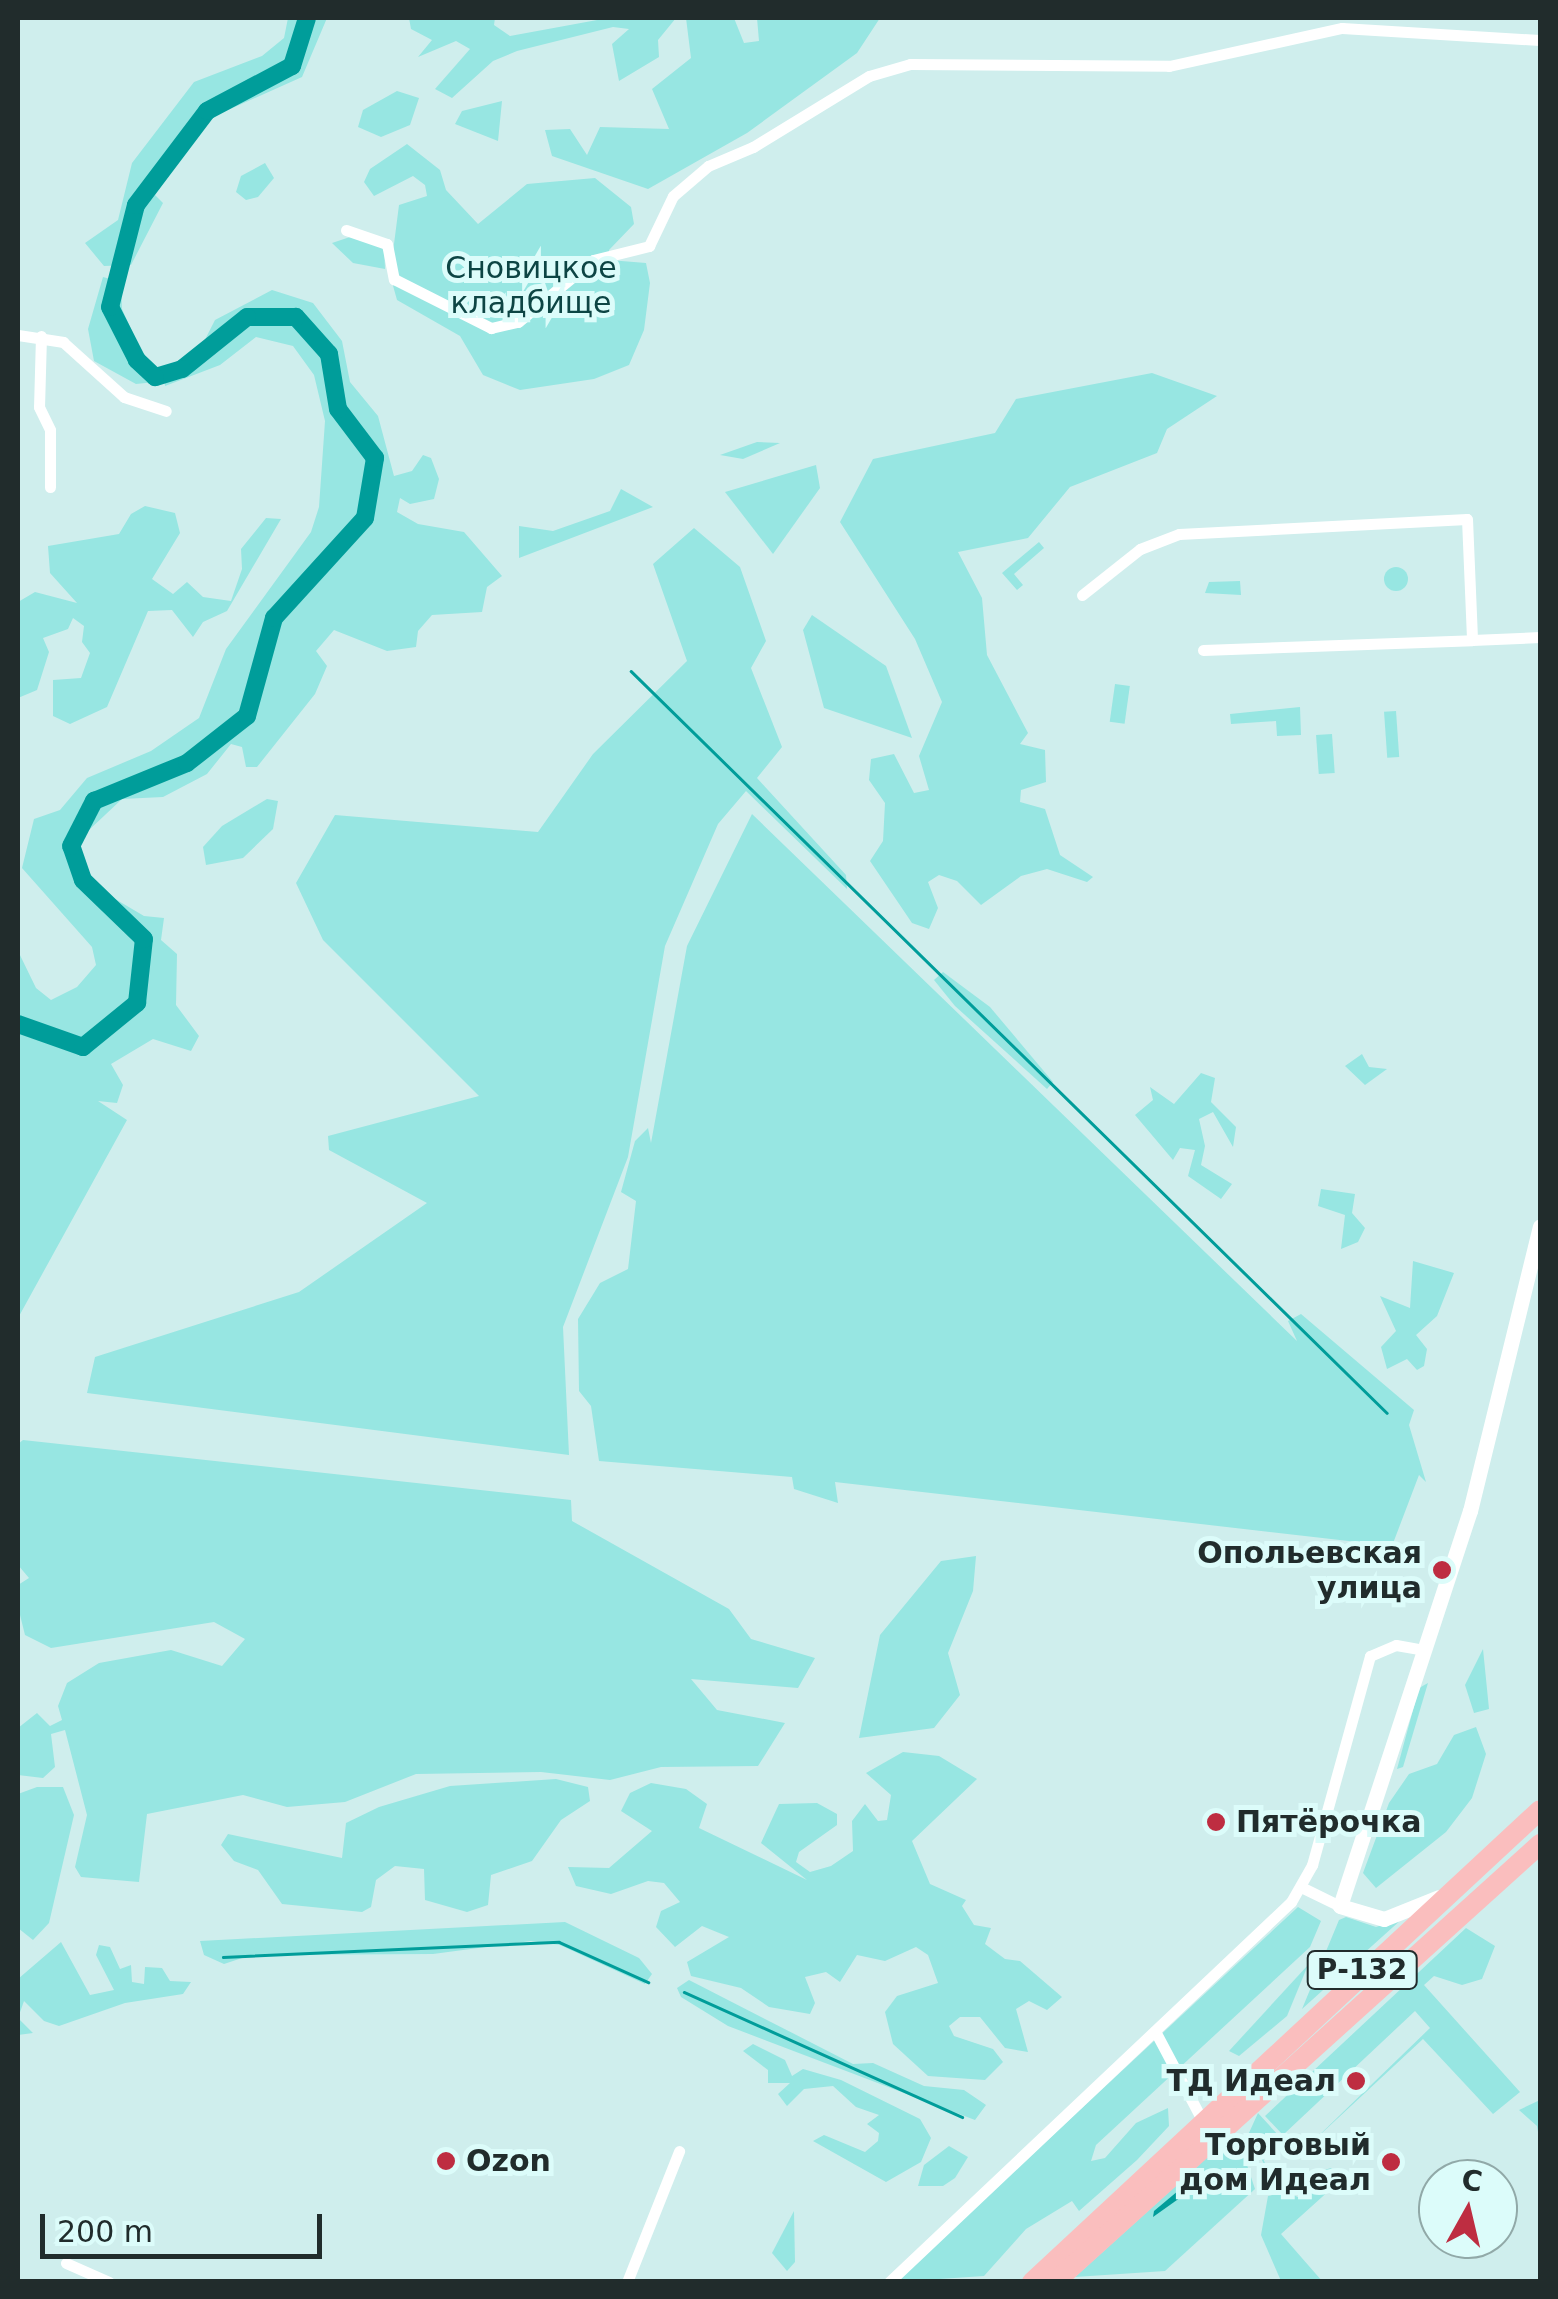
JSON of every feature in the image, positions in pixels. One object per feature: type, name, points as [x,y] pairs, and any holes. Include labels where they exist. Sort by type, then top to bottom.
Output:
[{"type":"highway","name":"Р-132","points":[[1032,2282],[1201,2118],[1540,1810]]},
{"type":"highway","name":"Р-132","points":[[1055,2282],[1540,1844]]},
{"type":"street","points":[[346,230],[387,244],[394,279],[491,328],[518,322],[593,260],[650,246],[673,196],[708,166],[754,147],[869,76],[910,64],[1168,66],[1342,28],[1470,31],[1540,40]]},
{"type":"street","points":[[50,487],[50,430],[39,407],[29,335],[64,342],[124,396],[166,411]]},
{"type":"street","points":[[1082,595],[1140,549],[1179,534],[1468,519],[1472,640]]},
{"type":"street","points":[[1202,650],[1540,637]]},
{"type":"street","points":[[1340,1906],[1474,1496],[1540,1226]]},
{"type":"street","points":[[889,2282],[1276,1919],[1301,1887],[1370,1656],[1396,1645],[1424,1650]]},
{"type":"street","points":[[1301,1887],[1340,1906],[1384,1919],[1447,1892]]},
{"type":"street","points":[[1155,2031],[1201,2118]]},
{"type":"street","points":[[627,2282],[679,2151]]},
{"type":"street","points":[[66,2264],[109,2282]]},
{"type":"green space","points":[[288,18],[327,18],[302,77],[210,118],[155,195],[163,203],[131,265],[104,266],[85,243],[118,220],[132,163],[194,82],[262,56],[284,38]]},
{"type":"green space","points":[[409,18],[495,18],[494,25],[510,36],[608,18],[676,18],[658,40],[659,57],[619,81],[612,44],[629,29],[613,27],[517,51],[493,61],[452,98],[435,89],[470,49],[456,41],[418,57],[432,40],[411,29]]},
{"type":"green space","points":[[686,18],[734,18],[744,43],[759,41],[757,18],[880,18],[857,53],[747,133],[648,189],[552,156],[545,130],[570,129],[587,155],[600,127],[669,129],[652,89],[691,58]]},
{"type":"green space","points":[[397,91],[419,98],[410,125],[381,137],[358,127],[363,110]]},
{"type":"green space","points":[[502,101],[498,141],[455,124],[462,111]]},
{"type":"green space","name":"Сновицкое кладбище","points":[[407,144],[440,170],[446,190],[478,224],[527,184],[595,178],[631,207],[634,224],[609,250],[609,260],[646,263],[650,283],[644,330],[629,365],[594,379],[520,390],[483,375],[460,336],[397,300],[390,275],[399,205],[427,196],[425,185],[413,176],[374,196],[364,182],[370,169]]},
{"type":"green space","points":[[265,163],[274,178],[258,197],[246,200],[236,192],[241,176]]},
{"type":"green space","points":[[353,236],[384,244],[385,269],[353,263],[332,243]]},
{"type":"green space","points":[[103,277],[121,282],[122,309],[155,382],[136,384],[94,361],[88,329]]},
{"type":"green space","points":[[272,290],[313,303],[342,341],[350,382],[378,416],[394,476],[412,471],[423,455],[431,458],[439,479],[434,499],[410,504],[400,498],[397,512],[418,524],[464,532],[502,576],[487,587],[482,612],[432,615],[418,631],[416,647],[387,651],[334,630],[316,651],[327,666],[315,694],[257,767],[246,767],[242,747],[231,744],[207,774],[163,797],[122,799],[72,846],[83,880],[144,916],[164,918],[161,940],[177,954],[176,1005],[199,1036],[191,1051],[153,1039],[111,1064],[123,1085],[117,1103],[98,1101],[127,1120],[18,1318],[18,951],[36,988],[51,1000],[77,987],[96,965],[92,947],[22,868],[34,819],[60,810],[87,778],[151,751],[199,718],[226,649],[311,532],[319,507],[325,421],[314,375],[293,346],[256,337],[220,365],[165,386],[164,378],[188,373],[215,320]]},
{"type":"green space","points":[[1152,373],[1217,396],[1167,429],[1157,453],[1070,487],[1028,538],[958,552],[982,598],[987,655],[1028,733],[1020,744],[1045,750],[1046,782],[1021,790],[1020,802],[1045,809],[1060,855],[1093,877],[1087,882],[1047,869],[1021,876],[981,905],[957,881],[939,875],[928,882],[938,908],[929,929],[912,923],[870,861],[883,841],[885,803],[869,780],[871,759],[894,754],[914,793],[929,790],[919,756],[942,702],[915,639],[840,522],[873,459],[995,433],[1016,399]]},
{"type":"green space","points":[[757,442],[780,443],[743,459],[720,455]]},
{"type":"green space","points":[[816,465],[820,488],[773,554],[725,492]]},
{"type":"green space","points":[[621,489],[653,507],[519,558],[519,526],[553,531],[610,511]]},
{"type":"green space","points":[[145,506],[175,513],[180,533],[152,579],[173,594],[187,582],[203,597],[231,601],[242,569],[241,549],[266,518],[281,519],[227,611],[203,622],[193,637],[172,610],[148,611],[107,707],[70,724],[53,716],[53,680],[81,678],[90,653],[82,642],[84,626],[73,618],[68,629],[43,638],[49,652],[37,690],[18,698],[18,602],[35,592],[77,603],[50,573],[48,546],[119,534],[131,514]]},
{"type":"green space","points":[[694,528],[740,567],[766,641],[751,668],[782,747],[757,778],[846,875],[847,889],[746,791],[718,824],[665,946],[628,1157],[563,1327],[569,1455],[87,1393],[95,1357],[299,1292],[427,1203],[329,1150],[328,1136],[479,1096],[323,940],[296,883],[335,815],[538,832],[593,754],[687,661],[653,564]]},
{"type":"green space","points":[[1039,542],[1044,548],[1014,574],[1023,585],[1017,590],[1002,573]]},
{"type":"green space","points":[[1396,567],[1405,570],[1405,588],[1396,591],[1387,588],[1384,579],[1387,570]]},
{"type":"green space","points":[[1240,581],[1241,595],[1205,593],[1209,582]]},
{"type":"green space","points":[[812,615],[886,666],[912,738],[824,708],[803,630]]},
{"type":"green space","points":[[1115,684],[1130,686],[1125,724],[1110,722]]},
{"type":"green space","points":[[1300,707],[1301,735],[1277,736],[1276,721],[1231,724],[1230,714]]},
{"type":"green space","points":[[1396,711],[1399,757],[1387,758],[1384,712]]},
{"type":"green space","points":[[1332,734],[1335,773],[1319,774],[1316,735]]},
{"type":"green space","points":[[267,799],[278,801],[273,829],[243,858],[206,865],[203,847],[222,826]]},
{"type":"green space","points":[[752,814],[1297,1341],[1288,1321],[1301,1314],[1414,1410],[1409,1425],[1426,1482],[1419,1475],[1392,1546],[835,1482],[838,1503],[794,1489],[792,1477],[599,1461],[591,1406],[579,1391],[578,1319],[600,1283],[628,1269],[636,1201],[621,1192],[635,1141],[648,1128],[651,1143],[687,946]]},
{"type":"green space","points":[[943,972],[990,1007],[1053,1082],[1047,1089],[955,1006],[934,980]]},
{"type":"green space","points":[[1362,1054],[1369,1067],[1387,1069],[1365,1085],[1345,1066]]},
{"type":"green space","points":[[1201,1073],[1215,1078],[1211,1102],[1236,1127],[1233,1147],[1213,1112],[1199,1119],[1205,1146],[1201,1165],[1232,1184],[1221,1199],[1188,1176],[1195,1150],[1180,1148],[1173,1160],[1135,1115],[1153,1100],[1150,1087],[1174,1104]]},
{"type":"green space","points":[[1321,1189],[1355,1194],[1352,1213],[1365,1228],[1358,1242],[1341,1249],[1345,1215],[1318,1206]]},
{"type":"green space","points":[[1413,1261],[1454,1273],[1437,1316],[1416,1335],[1427,1349],[1424,1366],[1417,1370],[1407,1359],[1387,1369],[1381,1347],[1396,1331],[1380,1296],[1410,1308]]},
{"type":"green space","points":[[23,1440],[571,1500],[572,1521],[729,1609],[751,1639],[815,1658],[798,1688],[691,1679],[717,1710],[785,1723],[758,1766],[661,1767],[610,1780],[541,1772],[416,1774],[345,1802],[287,1807],[243,1795],[147,1814],[139,1882],[81,1877],[75,1867],[87,1815],[65,1730],[51,1734],[55,1767],[43,1778],[18,1775],[18,1728],[37,1713],[50,1726],[62,1720],[58,1706],[67,1683],[99,1663],[171,1650],[222,1666],[245,1639],[214,1622],[51,1648],[25,1635],[18,1607],[18,1585],[29,1578],[18,1565],[18,1444]]},
{"type":"green space","points":[[976,1556],[973,1591],[948,1653],[960,1695],[934,1728],[859,1738],[880,1635],[941,1561]]},
{"type":"green space","points":[[1483,1649],[1489,1709],[1474,1713],[1465,1685]]},
{"type":"green space","points":[[1428,1683],[1403,1767],[1397,1769],[1419,1688]]},
{"type":"green space","points":[[1476,1727],[1486,1754],[1472,1798],[1446,1832],[1376,1888],[1363,1873],[1389,1803],[1409,1774],[1437,1764],[1454,1735]]},
{"type":"green space","points":[[903,1752],[939,1756],[977,1779],[912,1841],[930,1884],[966,1900],[962,1906],[974,1925],[991,1928],[985,1944],[1005,1959],[1020,1961],[1062,1997],[1047,2010],[1029,2001],[1016,2009],[1028,2052],[1005,2048],[980,2017],[960,2017],[949,2026],[954,2036],[993,2049],[1003,2062],[985,2080],[928,2076],[893,2044],[885,2012],[897,1996],[938,1983],[928,1955],[916,1947],[885,1961],[857,1955],[840,1982],[826,1972],[805,1977],[815,2003],[810,2014],[769,2007],[741,1988],[691,1976],[687,1962],[729,1937],[702,1926],[675,1947],[656,1927],[661,1911],[680,1902],[664,1883],[648,1881],[611,1894],[576,1886],[568,1867],[609,1868],[652,1831],[621,1811],[630,1793],[651,1783],[686,1789],[707,1804],[699,1828],[807,1880],[761,1843],[779,1804],[817,1803],[837,1814],[837,1825],[799,1852],[796,1862],[810,1872],[831,1866],[853,1851],[852,1821],[865,1804],[878,1821],[887,1820],[891,1795],[866,1773]]},
{"type":"green space","points":[[556,1779],[588,1787],[590,1801],[561,1820],[532,1861],[491,1875],[488,1905],[467,1912],[425,1900],[424,1869],[395,1866],[376,1880],[371,1907],[362,1912],[282,1904],[258,1870],[234,1861],[221,1845],[228,1834],[342,1858],[346,1823],[379,1807],[450,1786]]},
{"type":"green space","points":[[37,1787],[63,1787],[74,1815],[49,1923],[33,1940],[18,1928],[18,1794]]},
{"type":"green space","points":[[1298,1907],[1321,1921],[1310,1947],[1096,2145],[1091,2161],[1105,2158],[1136,2123],[1168,2108],[1169,2126],[1137,2160],[1079,2211],[1072,2201],[1026,2229],[984,2276],[895,2282]]},
{"type":"green space","points":[[1346,1917],[1376,1927],[1403,1918],[1302,2009],[1339,1920]]},
{"type":"green space","points":[[565,1922],[639,1958],[652,1974],[645,1984],[560,1945],[531,1941],[433,1954],[251,1955],[224,1964],[204,1955],[200,1941]]},
{"type":"green space","points":[[1466,1928],[1495,1946],[1482,1979],[1462,1985],[1434,1976],[1424,1985],[1520,2092],[1493,2114],[1423,2039],[1309,2145],[1430,2028],[1415,2011],[1283,2135],[1265,2116]]},
{"type":"green space","points":[[61,1942],[90,1995],[114,1990],[96,1955],[99,1945],[110,1947],[120,1969],[131,1965],[132,1982],[144,1984],[145,1967],[162,1968],[170,1981],[191,1982],[183,1994],[125,2003],[59,2026],[44,2021],[24,2001],[18,2018],[18,1979]]},
{"type":"green space","points":[[1308,1965],[1287,2016],[1239,2056],[1229,2051]]},
{"type":"green space","points":[[689,1980],[853,2064],[873,2063],[924,2086],[964,2090],[986,2105],[975,2120],[728,2026],[681,1997],[677,1988]]},
{"type":"green space","points":[[18,2018],[33,2033],[18,2035]]},
{"type":"green space","points":[[753,2044],[785,2060],[792,2076],[803,2069],[841,2080],[920,2119],[931,2138],[921,2162],[886,2182],[813,2141],[824,2135],[865,2152],[878,2141],[879,2133],[867,2124],[879,2115],[856,2107],[833,2086],[804,2089],[787,2106],[778,2094],[790,2083],[768,2083],[768,2070],[743,2051]]},
{"type":"green space","points":[[1540,2100],[1540,2144],[1537,2126],[1519,2110]]},
{"type":"green space","points":[[1258,2113],[1279,2136],[1261,2153],[1268,2171],[1248,2135]]},
{"type":"green space","points":[[1222,2144],[1244,2156],[1255,2189],[1165,2271],[1075,2277]]},
{"type":"green space","points":[[949,2146],[968,2157],[955,2178],[943,2186],[918,2186],[924,2165]]},
{"type":"green space","points":[[1331,2168],[1342,2179],[1281,2234],[1322,2281],[1281,2281],[1261,2235],[1268,2196],[1287,2192],[1302,2199],[1314,2173]]},
{"type":"green space","points":[[794,2211],[795,2262],[787,2271],[772,2253]]},
{"type":"shaded area","points":[[1203,2170],[1208,2178],[1153,2217],[1154,2211]]},
{"type":"waterway","points":[[18,1024],[83,1047],[137,1003],[144,939],[83,880],[71,846],[94,801],[187,763],[247,716],[274,618],[365,518],[375,458],[338,409],[329,354],[296,317],[247,317],[182,369],[155,377],[137,360],[110,307],[136,205],[207,111],[292,66],[307,18]]},
{"type":"waterway","points":[[631,671],[1387,1413]]},
{"type":"waterway","points":[[223,1957],[559,1942],[648,1982]]},
{"type":"waterway","points":[[684,1992],[962,2117]]},
{"type":"place","name":"Опольевская улица","points":[[1442,1570]]},
{"type":"place","name":"Пятёрочка","points":[[1216,1822]]},
{"type":"place","name":"ТД Идеал","points":[[1356,2081]]},
{"type":"place","name":"Ozon","points":[[446,2161]]},
{"type":"place","name":"Торговый дом Идеал","points":[[1391,2162]]}]
